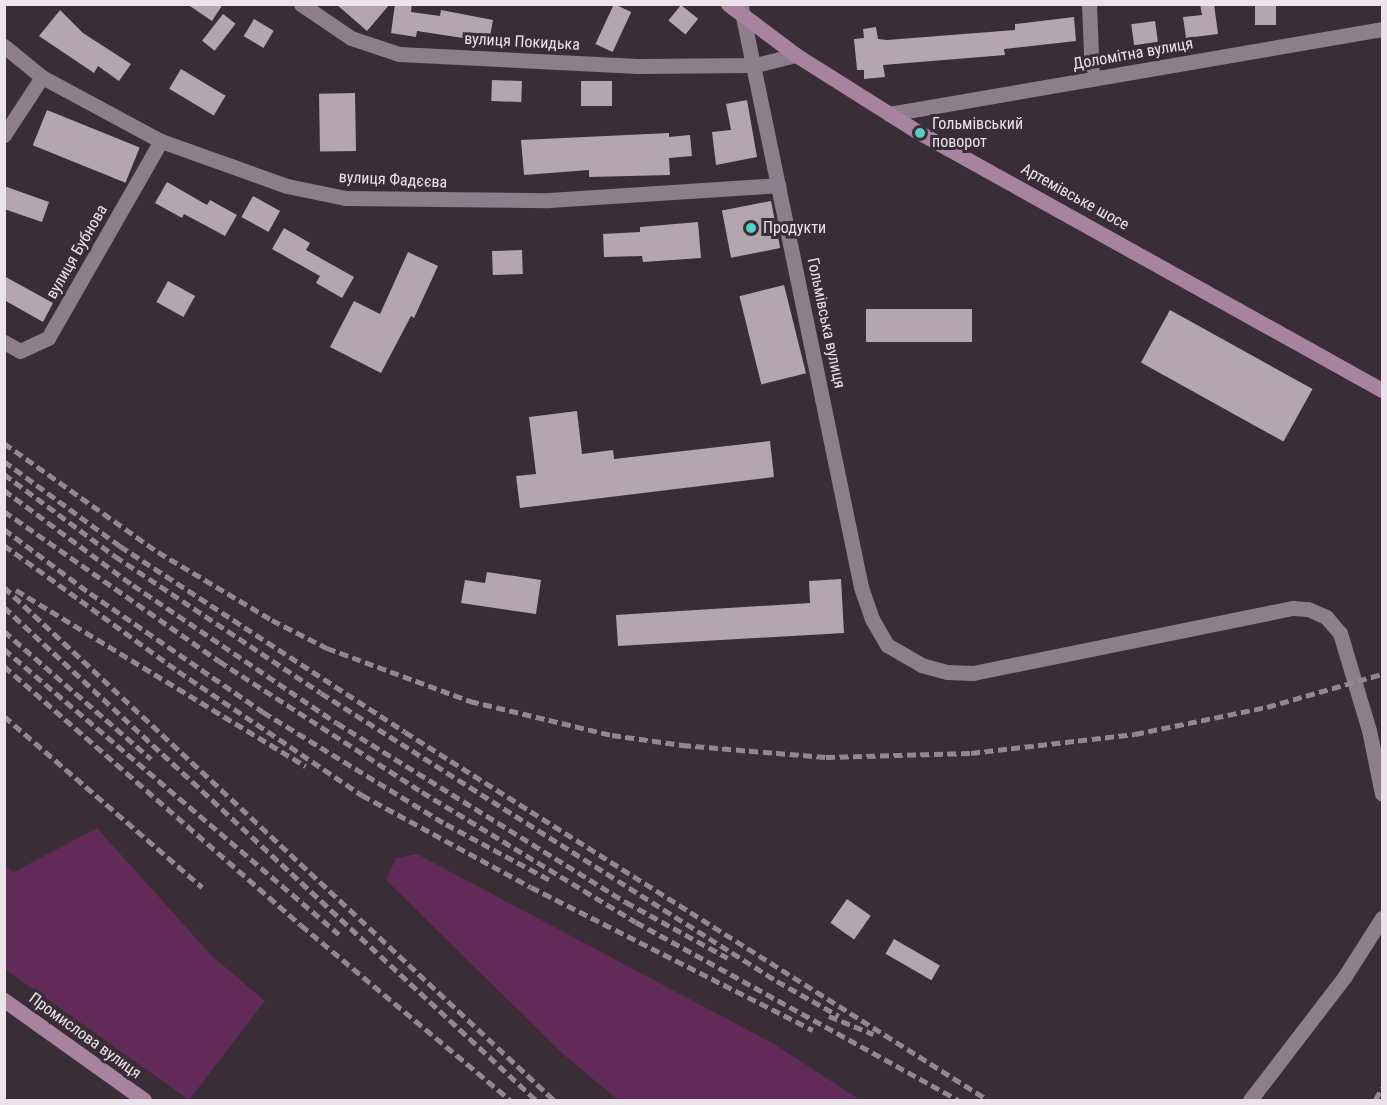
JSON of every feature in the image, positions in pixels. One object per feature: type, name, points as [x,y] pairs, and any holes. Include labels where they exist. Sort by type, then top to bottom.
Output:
[{"type":"main road","name":"Артемівське шосе","points":[[728,4],[742,11],[796,55],[889,114],[1383,390]]},
{"type":"main road","name":"Промислова вулиця","points":[[4,1000],[144,1101]]},
{"type":"street","name":"вулиця Покидька","points":[[302,4],[351,38],[399,54],[638,66],[755,65],[796,55]]},
{"type":"street","points":[[1089,4],[1092,79]]},
{"type":"street","name":"Гольмівська вулиця","points":[[742,11],[861,586],[872,620],[887,645],[921,665],[947,672],[973,673],[1292,608],[1308,609],[1326,617],[1340,633],[1369,730],[1383,794]]},
{"type":"street","name":"Доломітна вулиця","points":[[889,114],[1383,29]]},
{"type":"street","name":"вулиця Фадєєва","points":[[4,46],[42,77],[161,141],[287,186],[345,198],[549,200],[779,185]]},
{"type":"street","points":[[4,135],[42,77]]},
{"type":"street","name":"вулиця Бубнова","points":[[4,342],[20,351],[48,338],[161,141]]},
{"type":"street","points":[[1250,1101],[1351,967],[1383,918]]},
{"type":"shaded area","points":[[97,828],[210,954],[265,1001],[189,1100],[5,969],[5,866],[14,872]]},
{"type":"shaded area","points":[[417,854],[776,1045],[860,1100],[618,1100],[563,1054],[386,880],[396,858]]},
{"type":"building","points":[[187,4],[223,4],[212,21]]},
{"type":"building","points":[[336,4],[390,4],[367,31]]},
{"type":"building","points":[[395,4],[412,4],[411,12],[440,16],[441,10],[493,20],[489,42],[417,31],[416,37],[391,33]]},
{"type":"building","points":[[614,4],[631,12],[613,52],[595,44]]},
{"type":"building","points":[[1200,4],[1214,4],[1218,34],[1186,38],[1183,17],[1202,15]]},
{"type":"building","points":[[1255,4],[1276,4],[1276,25],[1255,25]]},
{"type":"building","points":[[681,5],[698,19],[686,34],[668,21]]},
{"type":"building","points":[[60,10],[83,33],[131,64],[119,81],[98,66],[94,73],[39,36]]},
{"type":"building","points":[[223,14],[236,24],[215,51],[202,41]]},
{"type":"building","points":[[1074,17],[1076,41],[1004,49],[1005,55],[883,65],[885,77],[864,79],[864,70],[857,70],[854,39],[864,38],[863,29],[876,27],[878,39],[887,40],[1015,30],[1015,24]]},
{"type":"building","points":[[254,19],[274,31],[263,48],[244,36]]},
{"type":"building","points":[[1155,21],[1158,42],[1134,45],[1131,24]]},
{"type":"building","points":[[181,69],[226,96],[214,115],[169,89]]},
{"type":"building","points":[[492,80],[522,81],[521,102],[491,101]]},
{"type":"building","points":[[581,81],[612,81],[612,106],[581,106]]},
{"type":"building","points":[[355,93],[356,151],[320,152],[319,94]]},
{"type":"building","points":[[747,100],[757,157],[716,165],[712,132],[731,130],[726,104]]},
{"type":"building","points":[[47,110],[140,147],[125,183],[33,145]]},
{"type":"building","points":[[669,133],[669,137],[690,135],[692,156],[669,158],[670,175],[589,177],[589,170],[524,175],[521,140]]},
{"type":"building","points":[[167,182],[207,205],[210,200],[237,215],[225,236],[184,214],[182,218],[155,203]]},
{"type":"building","points":[[4,186],[49,202],[42,222],[4,209]]},
{"type":"building","points":[[253,196],[280,211],[268,232],[241,217]]},
{"type":"building","name":"Продукти","points":[[771,201],[780,248],[731,258],[722,211]]},
{"type":"building","points":[[698,222],[701,258],[643,262],[642,256],[604,257],[603,234],[640,232],[640,227]]},
{"type":"building","points":[[284,228],[310,243],[306,250],[354,277],[342,298],[316,283],[320,276],[272,249]]},
{"type":"building","points":[[522,250],[523,274],[493,275],[492,251]]},
{"type":"building","points":[[408,252],[438,266],[414,318],[411,316],[381,373],[330,347],[354,301],[380,314]]},
{"type":"building","points":[[4,276],[53,303],[43,322],[4,300]]},
{"type":"building","points":[[168,281],[195,296],[183,317],[156,302]]},
{"type":"building","points":[[784,285],[806,373],[761,384],[739,296]]},
{"type":"building","points":[[866,309],[972,309],[972,342],[866,342]]},
{"type":"building","points":[[1170,310],[1313,389],[1283,442],[1141,362]]},
{"type":"building","points":[[577,411],[582,454],[613,450],[614,459],[770,441],[774,477],[520,508],[516,476],[536,474],[529,417]]},
{"type":"building","points":[[487,572],[541,580],[536,614],[461,603],[465,580],[485,583]]},
{"type":"building","points":[[841,579],[844,633],[618,646],[616,615],[810,603],[809,581]]},
{"type":"building","points":[[847,899],[871,916],[854,939],[830,923]]},
{"type":"building","points":[[894,939],[940,966],[931,980],[886,954]]},
{"type":"railway","points":[[4,443],[158,552],[272,620],[327,648],[470,701],[612,735],[682,745],[826,757],[971,753],[1135,734],[1267,707],[1382,674]]},
{"type":"railway","points":[[4,461],[120,546],[405,732],[988,1100]]},
{"type":"railway","points":[[4,474],[115,556],[321,693],[777,981],[839,1016]]},
{"type":"railway","points":[[4,490],[133,585],[337,723],[626,902],[728,958]]},
{"type":"railway","points":[[4,511],[219,661],[422,792],[636,922],[958,1100]]},
{"type":"railway","points":[[4,529],[90,593],[263,712],[446,824],[550,880]]},
{"type":"railway","points":[[4,545],[178,671],[362,795],[531,887],[813,1030]]},
{"type":"railway","points":[[4,587],[554,1100]]},
{"type":"railway","points":[[16,590],[306,766]]},
{"type":"railway","points":[[4,607],[536,1100]]},
{"type":"railway","points":[[4,631],[151,759]]},
{"type":"railway","points":[[4,649],[339,934]]},
{"type":"railway","points":[[4,666],[301,925],[510,1100]]},
{"type":"railway","points":[[4,716],[202,887]]},
{"type":"railway","points":[[829,1016],[873,1034]]},
{"type":"railway","points":[[1375,1100],[1382,1088]]},
{"type":"place","name":"Гольмівський поворот","points":[[920,133]]},
{"type":"place","name":"Продукти","points":[[751,228]]}]
